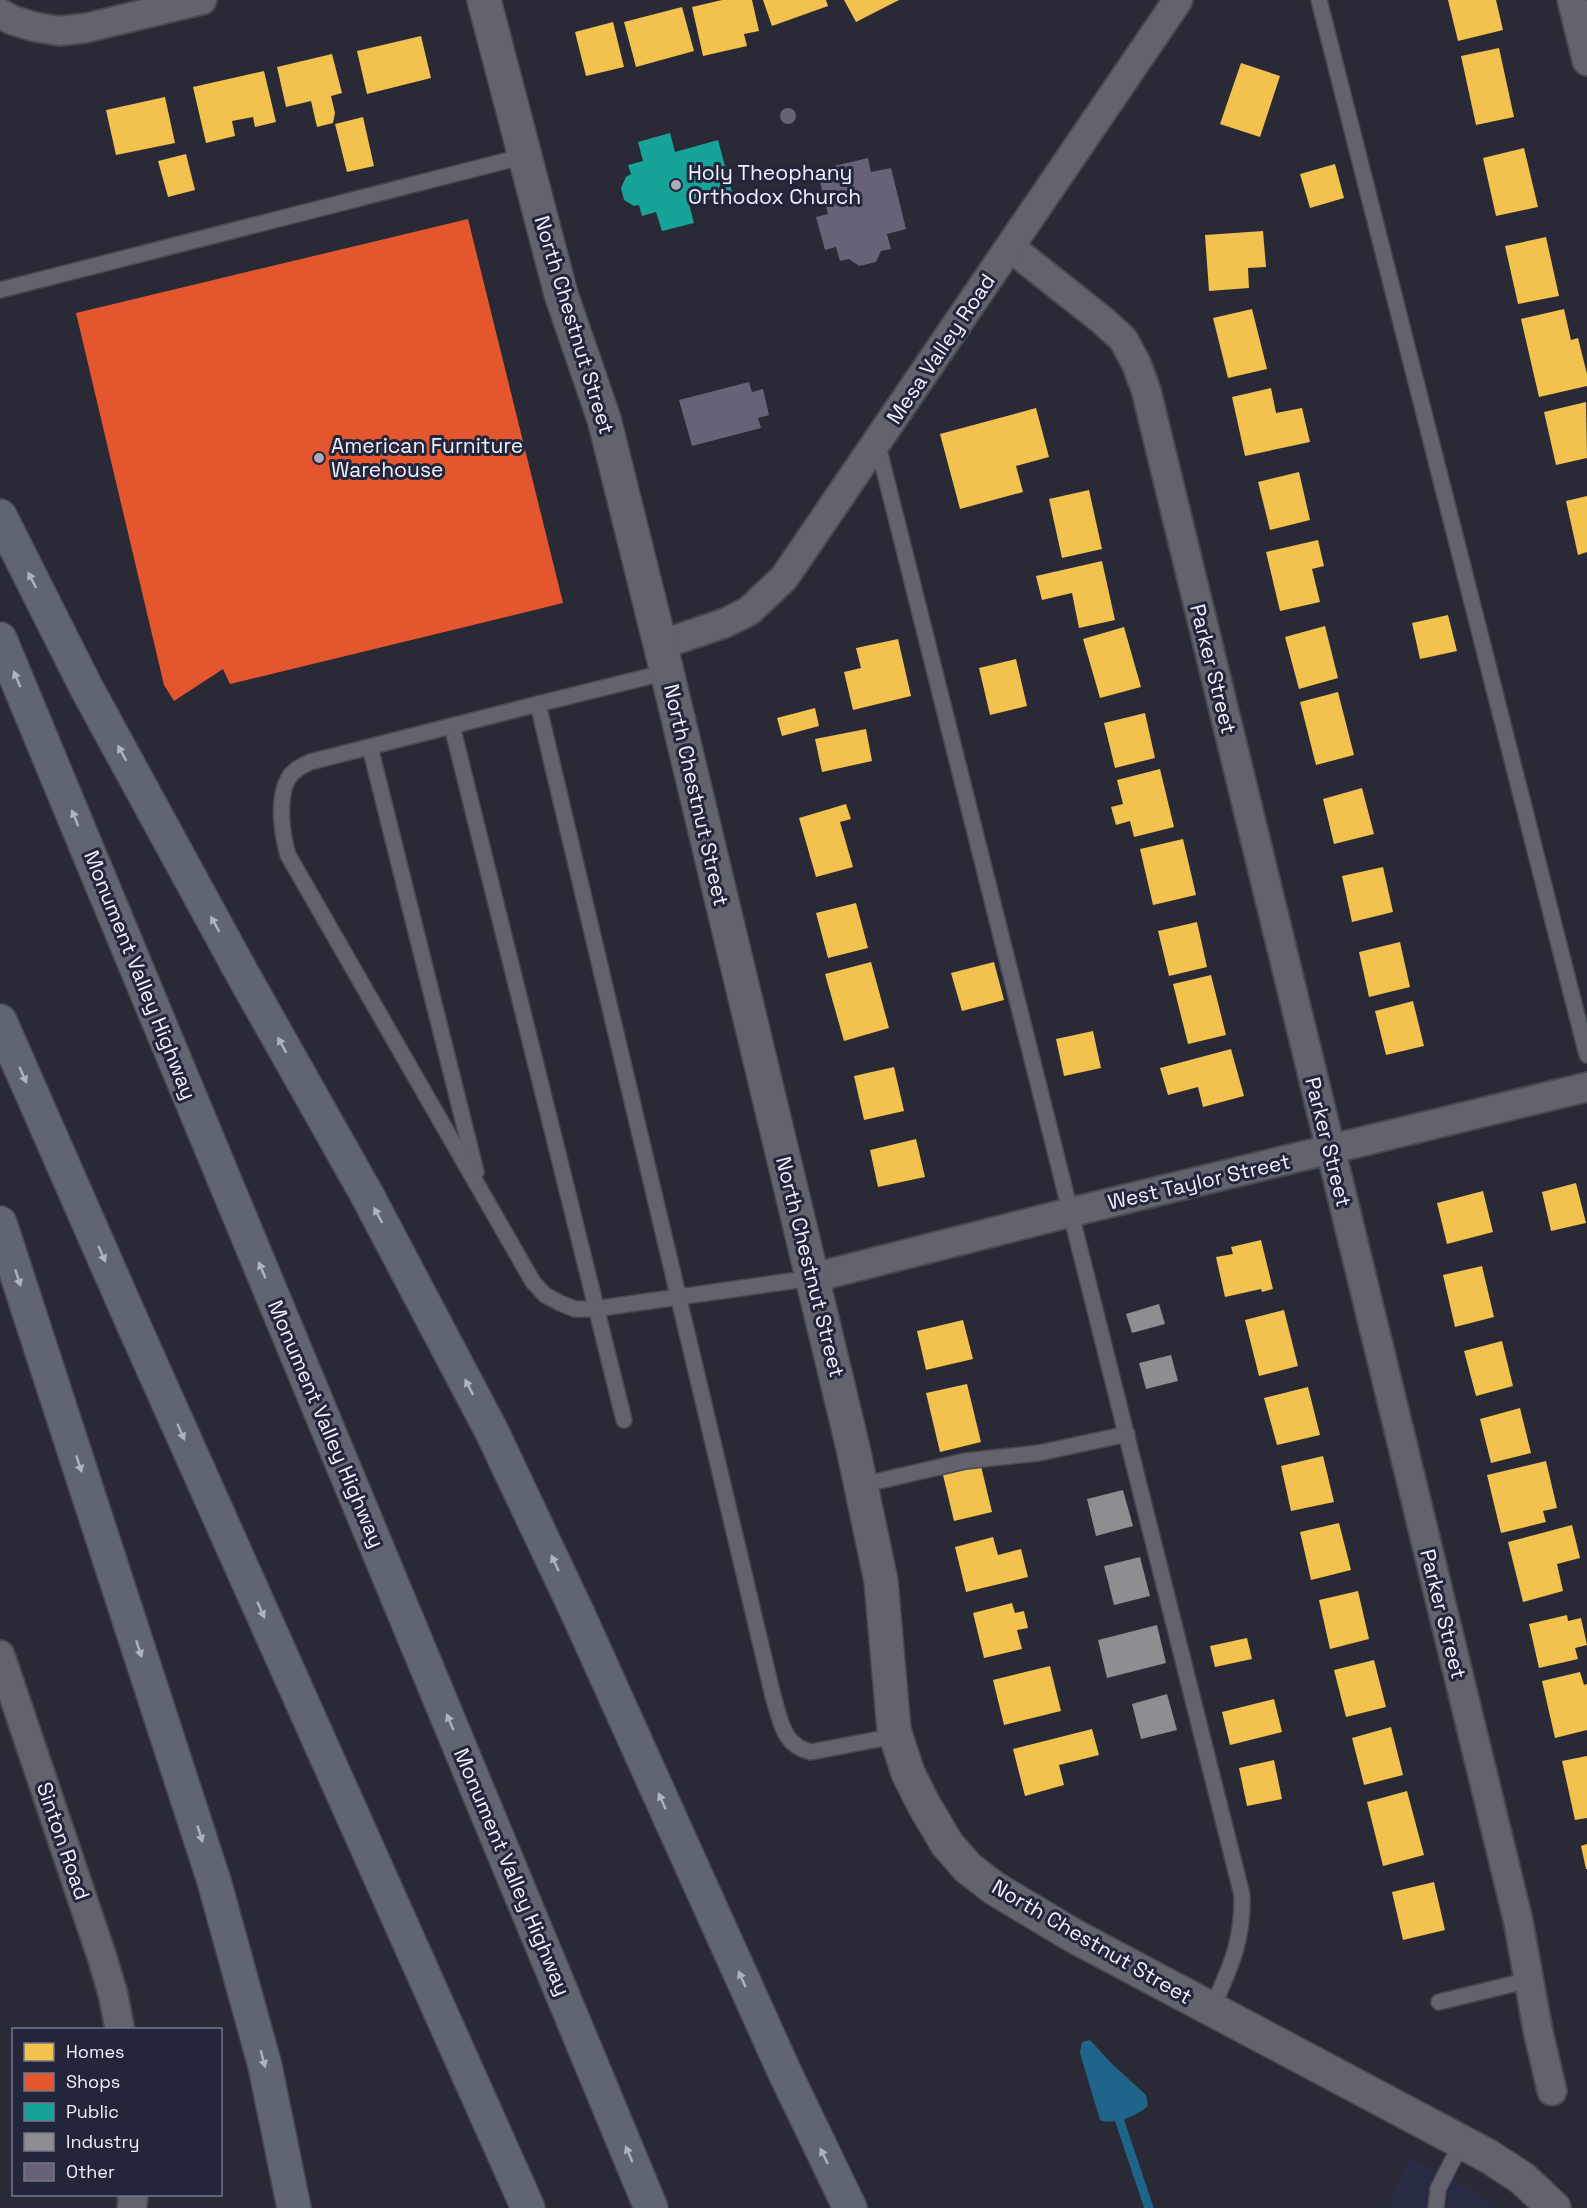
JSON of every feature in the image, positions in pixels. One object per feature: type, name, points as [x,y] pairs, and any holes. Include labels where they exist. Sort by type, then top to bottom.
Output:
[{"type":"highway","points":[[0,516],[91,697],[243,975],[366,1193],[491,1430],[579,1616],[784,2073],[850,2208]]},
{"type":"highway","name":"Monument Valley Highway","points":[[0,639],[651,2208]]},
{"type":"highway","points":[[0,1022],[134,1328],[528,2208]]},
{"type":"highway","points":[[0,1222],[214,1881],[266,2066],[294,2208]]},
{"type":"main road","name":"North Chestnut Street","points":[[484,0],[561,294],[604,419],[862,1485],[881,1581],[895,1736],[908,1773],[947,1844],[968,1868],[994,1888],[1039,1916],[1488,2156],[1522,2178],[1554,2208]]},
{"type":"street","points":[[0,13],[12,20],[59,31],[86,28],[202,0]]},
{"type":"street","name":"Mesa Valley Road","points":[[663,658],[749,611],[768,596],[784,578],[1178,0]]},
{"type":"street","points":[[1572,0],[1587,61]]},
{"type":"street","name":"Parker Street","points":[[1010,247],[1123,339],[1136,363],[1149,401],[1518,1920],[1538,2031],[1552,2091]]},
{"type":"street","name":"West Taylor Street","points":[[812,1278],[1072,1212],[1587,1087]]},
{"type":"street","name":"Sinton Road","points":[[0,1655],[102,1957],[120,2028]]},
{"type":"lane","points":[[1319,0],[1587,1055]]},
{"type":"lane","points":[[0,290],[525,156]]},
{"type":"lane","points":[[877,442],[1242,1896],[1240,1934],[1233,1961],[1212,2009]]},
{"type":"lane","points":[[663,658],[538,704],[310,762],[297,769],[288,779],[284,794],[283,839],[288,855],[533,1282],[545,1295],[575,1309],[597,1309],[812,1278]]},
{"type":"lane","points":[[538,704],[773,1696],[784,1732],[791,1744],[811,1752],[895,1736]]},
{"type":"lane","points":[[452,726],[624,1420]]},
{"type":"lane","points":[[370,747],[481,1190]]},
{"type":"lane","points":[[862,1485],[965,1461],[1039,1453],[1127,1434]]},
{"type":"lane","points":[[1439,2002],[1529,1980]]},
{"type":"lane","points":[[1436,2208],[1438,2189],[1462,2142]]},
{"type":"shaded area","points":[[1090,2040],[1146,2095],[1148,2106],[1125,2119],[1112,2122],[1100,2120],[1080,2053],[1082,2042]]},
{"type":"shaded area","points":[[1408,2158],[1464,2185],[1496,2208],[1388,2208]]},
{"type":"building: Homes","points":[[722,0],[752,0],[759,31],[744,34],[747,46],[703,56],[692,7]]},
{"type":"building: Homes","points":[[763,0],[826,0],[828,6],[772,26]]},
{"type":"building: Homes","points":[[844,0],[899,0],[856,22]]},
{"type":"building: Homes","points":[[1448,0],[1496,0],[1503,30],[1458,41]]},
{"type":"building: Homes","points":[[682,7],[694,51],[636,67],[624,22]]},
{"type":"building: Homes","points":[[613,22],[624,67],[586,76],[575,32]]},
{"type":"building: Homes","points":[[421,36],[431,78],[367,94],[357,51]]},
{"type":"building: Homes","points":[[1499,48],[1514,117],[1476,125],[1461,56]]},
{"type":"building: Homes","points":[[332,54],[342,93],[331,96],[335,113],[333,123],[317,127],[311,101],[286,107],[277,67]]},
{"type":"building: Homes","points":[[1241,63],[1280,76],[1260,137],[1220,124]]},
{"type":"building: Homes","points":[[264,71],[276,122],[255,127],[253,117],[232,121],[235,136],[206,143],[193,87]]},
{"type":"building: Homes","points":[[165,97],[175,143],[116,155],[106,110]]},
{"type":"building: Homes","points":[[363,117],[374,166],[347,172],[335,124]]},
{"type":"building: Homes","points":[[1524,148],[1538,207],[1496,216],[1483,158]]},
{"type":"building: Homes","points":[[186,154],[195,190],[168,197],[158,161]]},
{"type":"building: Homes","points":[[1335,164],[1344,198],[1310,208],[1300,174]]},
{"type":"building: Homes","points":[[1263,231],[1266,267],[1248,268],[1249,288],[1209,291],[1205,235]]},
{"type":"building: Homes","points":[[1546,237],[1559,296],[1518,304],[1505,246]]},
{"type":"building: Homes","points":[[1252,309],[1267,369],[1228,378],[1213,318]]},
{"type":"building: Homes","points":[[1564,309],[1571,340],[1578,338],[1587,374],[1587,386],[1539,397],[1521,319]]},
{"type":"building: Homes","points":[[1271,388],[1276,413],[1302,408],[1310,442],[1245,456],[1232,397]]},
{"type":"building: Homes","points":[[1586,402],[1587,458],[1556,465],[1544,412]]},
{"type":"building: Homes","points":[[1036,408],[1049,457],[1016,466],[1023,492],[960,509],[940,434]]},
{"type":"building: Homes","points":[[1299,472],[1310,520],[1270,530],[1258,482]]},
{"type":"building: Homes","points":[[1089,490],[1102,549],[1062,558],[1049,499]]},
{"type":"building: Homes","points":[[1587,496],[1587,552],[1578,555],[1566,501]]},
{"type":"building: Homes","points":[[1318,540],[1324,566],[1312,569],[1320,602],[1280,611],[1266,552]]},
{"type":"building: Homes","points":[[1102,561],[1115,620],[1079,628],[1072,593],[1042,600],[1036,576]]},
{"type":"building: Homes","points":[[1448,615],[1457,651],[1420,659],[1412,623]]},
{"type":"building: Homes","points":[[1325,626],[1338,678],[1299,689],[1285,637]]},
{"type":"building: Homes","points":[[1124,627],[1141,687],[1100,698],[1083,639]]},
{"type":"building: Homes","points":[[898,639],[911,696],[853,710],[844,672],[861,668],[856,648]]},
{"type":"building: Homes","points":[[1016,659],[1027,706],[990,715],[979,668]]},
{"type":"building: Homes","points":[[1338,692],[1354,755],[1316,765],[1300,702]]},
{"type":"building: Homes","points":[[815,708],[819,726],[782,736],[777,718]]},
{"type":"building: Homes","points":[[1145,713],[1155,758],[1115,768],[1104,723]]},
{"type":"building: Homes","points":[[866,729],[872,761],[822,772],[815,739]]},
{"type":"building: Homes","points":[[1160,769],[1174,827],[1134,837],[1130,821],[1116,825],[1111,807],[1123,804],[1117,780]]},
{"type":"building: Homes","points":[[1362,788],[1374,834],[1334,844],[1323,799]]},
{"type":"building: Homes","points":[[846,804],[851,819],[840,822],[853,867],[816,877],[799,818]]},
{"type":"building: Homes","points":[[1183,839],[1196,895],[1153,905],[1140,849]]},
{"type":"building: Homes","points":[[1383,867],[1393,912],[1352,922],[1342,876]]},
{"type":"building: Homes","points":[[856,903],[868,948],[828,958],[816,913]]},
{"type":"building: Homes","points":[[1197,922],[1207,967],[1169,976],[1158,931]]},
{"type":"building: Homes","points":[[1400,942],[1410,987],[1369,997],[1359,952]]},
{"type":"building: Homes","points":[[871,962],[889,1028],[844,1041],[825,974]]},
{"type":"building: Homes","points":[[994,962],[1004,1000],[962,1011],[951,973]]},
{"type":"building: Homes","points":[[1211,975],[1226,1035],[1188,1044],[1173,984]]},
{"type":"building: Homes","points":[[1413,1001],[1424,1046],[1386,1055],[1375,1011]]},
{"type":"building: Homes","points":[[1093,1031],[1101,1068],[1064,1076],[1056,1039]]},
{"type":"building: Homes","points":[[1231,1049],[1244,1096],[1203,1107],[1198,1087],[1168,1095],[1160,1068]]},
{"type":"building: Homes","points":[[894,1067],[904,1111],[864,1120],[854,1076]]},
{"type":"building: Homes","points":[[916,1139],[925,1177],[878,1187],[870,1150]]},
{"type":"building: Homes","points":[[1576,1183],[1586,1223],[1551,1231],[1542,1192]]},
{"type":"building: Homes","points":[[1483,1191],[1493,1232],[1447,1244],[1437,1203]]},
{"type":"building: Homes","points":[[1261,1240],[1273,1289],[1262,1292],[1261,1289],[1225,1297],[1216,1257],[1233,1254],[1231,1247]]},
{"type":"building: Homes","points":[[1482,1266],[1494,1317],[1455,1327],[1443,1275]]},
{"type":"building: Homes","points":[[1284,1310],[1298,1366],[1259,1376],[1245,1320]]},
{"type":"building: Homes","points":[[963,1320],[973,1359],[926,1370],[917,1331]]},
{"type":"building: Homes","points":[[1502,1341],[1513,1386],[1476,1396],[1464,1351]]},
{"type":"building: Homes","points":[[967,1384],[981,1442],[940,1452],[926,1393]]},
{"type":"building: Homes","points":[[1308,1387],[1320,1435],[1277,1445],[1264,1398]]},
{"type":"building: Homes","points":[[1520,1408],[1531,1453],[1491,1463],[1480,1419]]},
{"type":"building: Homes","points":[[1323,1456],[1334,1502],[1291,1511],[1281,1466]]},
{"type":"building: Homes","points":[[1546,1461],[1557,1508],[1543,1511],[1546,1522],[1501,1533],[1487,1475]]},
{"type":"building: Homes","points":[[981,1466],[992,1512],[954,1521],[943,1475]]},
{"type":"building: Homes","points":[[1339,1523],[1351,1570],[1311,1580],[1300,1532]]},
{"type":"building: Homes","points":[[1572,1525],[1580,1558],[1557,1564],[1563,1591],[1523,1602],[1508,1542]]},
{"type":"building: Homes","points":[[993,1537],[998,1555],[1021,1549],[1028,1577],[966,1592],[955,1547]]},
{"type":"building: Homes","points":[[1358,1591],[1369,1639],[1330,1649],[1319,1600]]},
{"type":"building: Homes","points":[[1012,1603],[1015,1613],[1024,1611],[1028,1628],[1017,1630],[1022,1649],[984,1658],[973,1613]]},
{"type":"building: Homes","points":[[1567,1615],[1568,1621],[1581,1618],[1587,1645],[1575,1648],[1578,1659],[1539,1668],[1529,1624]]},
{"type":"building: Homes","points":[[1247,1638],[1252,1659],[1215,1667],[1210,1646]]},
{"type":"building: Homes","points":[[1374,1660],[1386,1707],[1346,1717],[1334,1670]]},
{"type":"building: Homes","points":[[1050,1666],[1061,1711],[1004,1725],[993,1680]]},
{"type":"building: Homes","points":[[1580,1672],[1584,1685],[1587,1684],[1587,1730],[1555,1738],[1542,1681]]},
{"type":"building: Homes","points":[[1274,1699],[1282,1732],[1230,1745],[1222,1712]]},
{"type":"building: Homes","points":[[1391,1727],[1403,1775],[1364,1785],[1352,1738]]},
{"type":"building: Homes","points":[[1092,1729],[1099,1755],[1059,1765],[1064,1785],[1025,1796],[1013,1749]]},
{"type":"building: Homes","points":[[1587,1756],[1587,1818],[1575,1820],[1562,1761]]},
{"type":"building: Homes","points":[[1274,1760],[1282,1799],[1247,1806],[1239,1768]]},
{"type":"building: Homes","points":[[1407,1791],[1424,1855],[1383,1866],[1367,1802]]},
{"type":"building: Homes","points":[[1587,1844],[1587,1869],[1586,1869],[1581,1846]]},
{"type":"building: Homes","points":[[1434,1882],[1445,1930],[1403,1940],[1392,1892]]},
{"type":"building: Shops","name":"American Furniture Warehouse","points":[[468,219],[563,603],[230,684],[223,669],[174,701],[164,685],[76,313]]},
{"type":"building: Public","name":"Holy Theophany Orthodox Church","points":[[670,133],[675,152],[718,140],[732,192],[689,204],[694,223],[662,231],[656,212],[642,216],[639,205],[634,206],[624,200],[621,188],[626,177],[631,174],[628,165],[643,161],[638,142]]},
{"type":"building: Industry","points":[[1159,1304],[1165,1324],[1132,1333],[1126,1314]]},
{"type":"building: Industry","points":[[1171,1355],[1178,1381],[1146,1389],[1139,1363]]},
{"type":"building: Industry","points":[[1123,1490],[1133,1526],[1096,1536],[1087,1499]]},
{"type":"building: Industry","points":[[1140,1557],[1150,1596],[1114,1605],[1104,1566]]},
{"type":"building: Industry","points":[[1157,1625],[1166,1663],[1107,1678],[1098,1640]]},
{"type":"building: Industry","points":[[1167,1694],[1177,1730],[1141,1739],[1132,1704]]},
{"type":"building: Other","points":[[788,108],[794,110],[796,116],[794,122],[788,124],[782,122],[780,116],[782,110]]},
{"type":"building: Other","points":[[868,158],[871,172],[891,168],[906,229],[887,234],[891,249],[881,251],[876,262],[859,266],[849,259],[840,261],[836,247],[825,250],[816,217],[828,214],[817,170]]},
{"type":"building: Other","points":[[749,382],[752,392],[763,389],[769,415],[758,418],[761,428],[692,446],[679,400]]},
{"type":"waterway","points":[[1119,2119],[1149,2208]]},
{"type":"place","name":"Holy Theophany Orthodox Church","points":[[676,185]]},
{"type":"place","name":"American Furniture Warehouse","points":[[319,458]]}]
